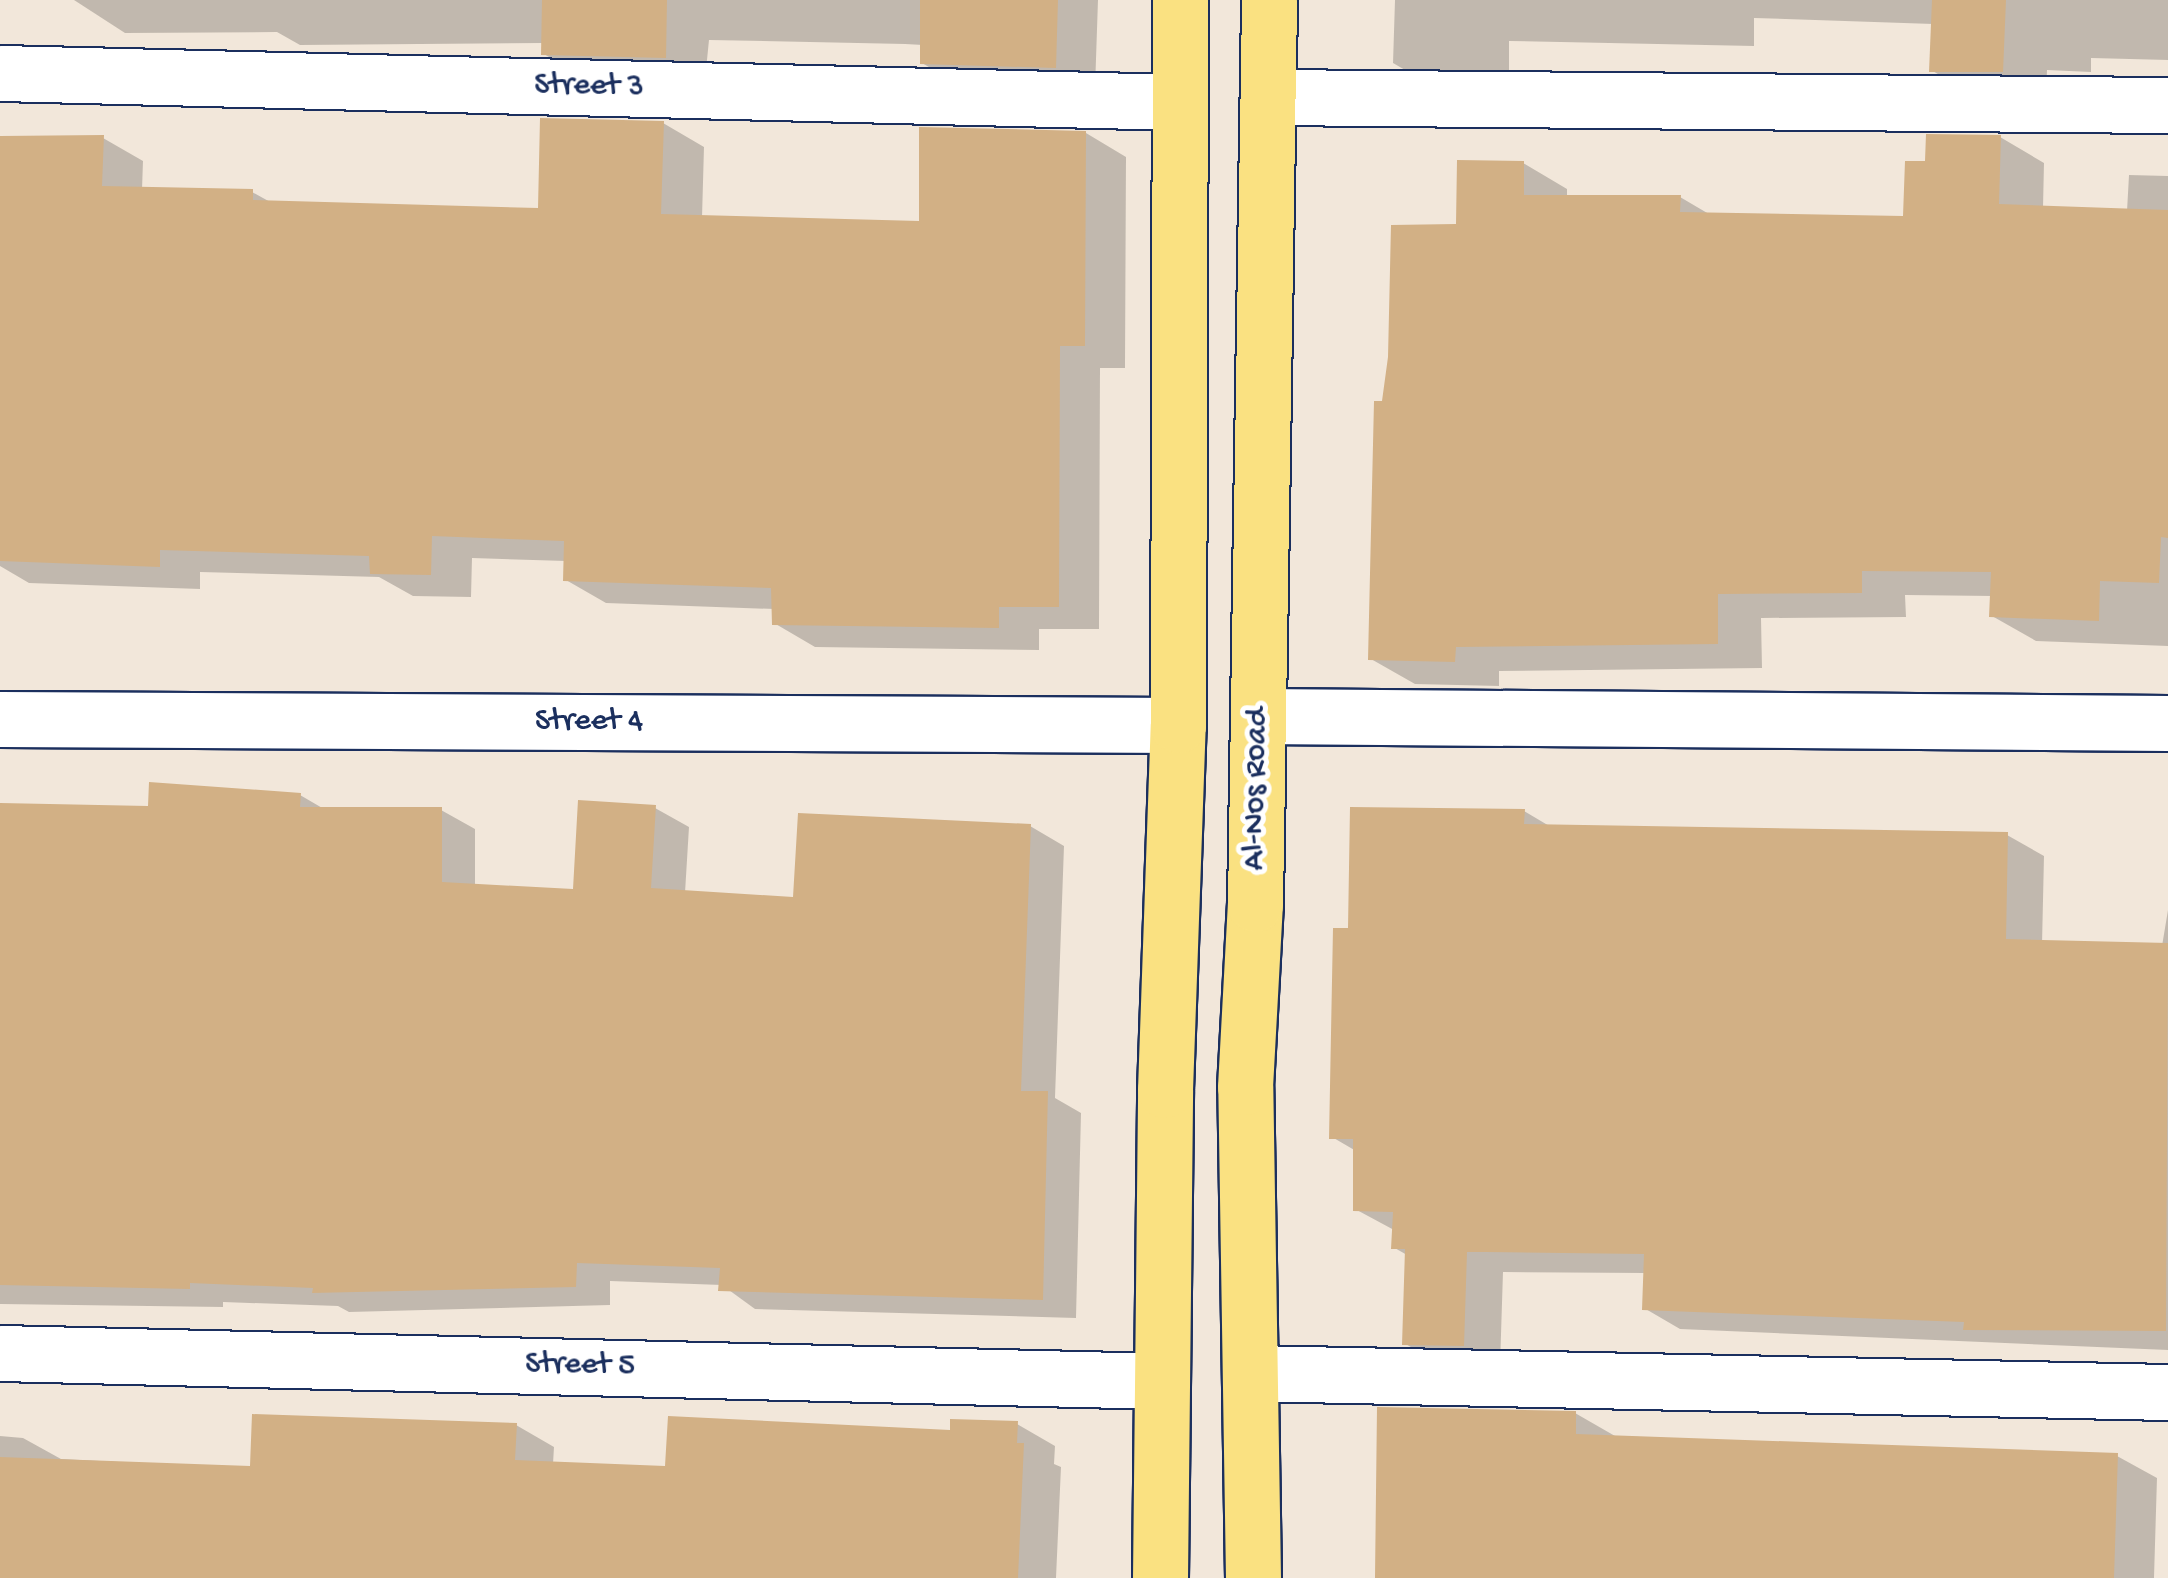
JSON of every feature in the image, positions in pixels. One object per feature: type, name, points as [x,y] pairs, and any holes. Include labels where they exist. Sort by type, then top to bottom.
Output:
[{"type":"main road","points":[[1160,1578],[1160,1380],[1178,725],[1180,0]]},
{"type":"main road","name":"Al-Nos Road","points":[[1253,1578],[1253,1373],[1245,1087],[1259,716],[1268,0]]},
{"type":"street","name":"Street 3","points":[[0,72],[1179,102]]},
{"type":"street","points":[[1268,96],[2168,105]]},
{"type":"street","points":[[1259,716],[2168,723]]},
{"type":"street","name":"Street 4","points":[[0,719],[1178,725]]},
{"type":"street","name":"Street 5","points":[[0,1352],[1160,1380]]},
{"type":"street","points":[[1253,1373],[2168,1392]]},
{"type":"building","points":[[542,0],[667,0],[666,58],[541,55]]},
{"type":"building","points":[[920,0],[1058,0],[1056,68],[920,64]]},
{"type":"building","points":[[1932,0],[2006,0],[2003,72],[1929,72]]},
{"type":"building","points":[[540,118],[664,121],[661,214],[919,221],[919,127],[1086,131],[1085,346],[1060,346],[1059,607],[999,607],[999,628],[772,625],[771,588],[563,581],[564,541],[432,536],[431,575],[370,574],[369,556],[160,550],[160,567],[0,561],[0,136],[104,135],[102,186],[253,189],[253,200],[538,208]]},
{"type":"building","points":[[1926,134],[2001,135],[1999,204],[2168,210],[2168,538],[2161,537],[2159,583],[2100,581],[2099,621],[1989,617],[1991,572],[1862,571],[1862,593],[1718,594],[1718,644],[1456,647],[1455,662],[1368,660],[1374,401],[1382,401],[1388,357],[1391,225],[1456,224],[1457,160],[1524,161],[1524,195],[1681,195],[1680,212],[1903,216],[1905,161],[1925,161]]},
{"type":"building","points":[[149,782],[301,793],[300,807],[442,807],[442,882],[573,889],[578,800],[656,805],[651,888],[793,897],[798,813],[1031,824],[1021,1091],[1048,1091],[1043,1300],[718,1291],[720,1268],[577,1263],[576,1287],[312,1293],[313,1288],[190,1283],[190,1289],[0,1285],[0,803],[148,806]]},
{"type":"building","points":[[1350,807],[1525,809],[1524,824],[2008,832],[2006,939],[2168,943],[2166,1331],[1963,1330],[1964,1322],[1642,1310],[1644,1254],[1467,1252],[1464,1346],[1402,1345],[1405,1249],[1391,1249],[1393,1212],[1353,1211],[1353,1139],[1329,1139],[1333,928],[1348,928]]},
{"type":"building","points":[[1377,1407],[1576,1411],[1576,1434],[2118,1453],[2114,1578],[1375,1578]]},
{"type":"building","points":[[252,1414],[517,1423],[515,1460],[665,1466],[668,1416],[950,1430],[950,1419],[1018,1421],[1017,1443],[1024,1443],[1018,1578],[0,1578],[0,1457],[250,1466]]}]
